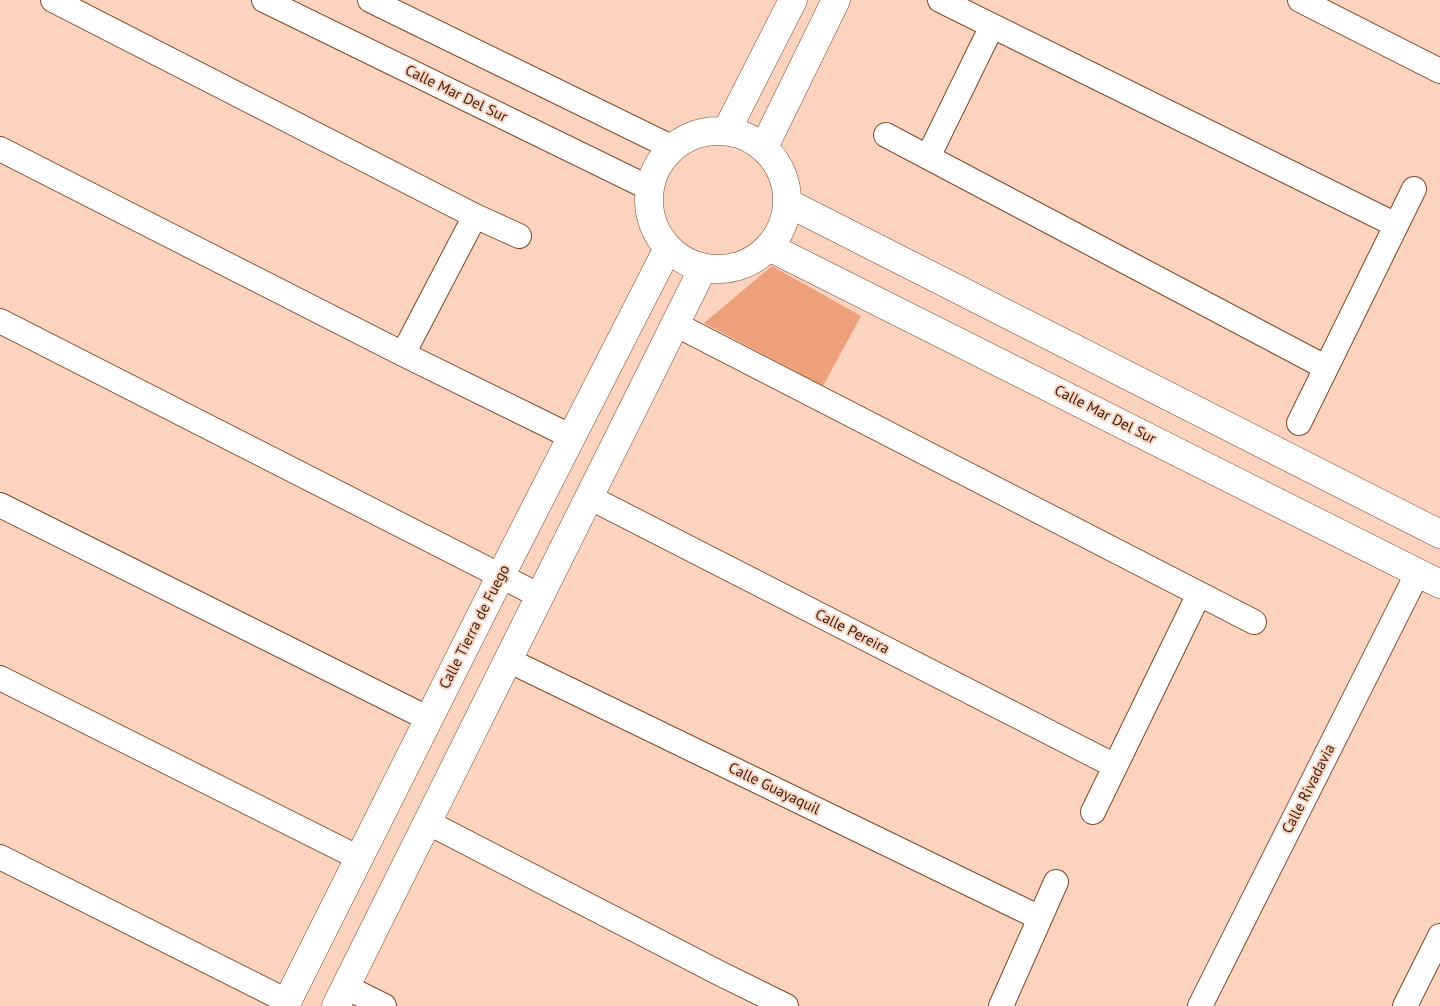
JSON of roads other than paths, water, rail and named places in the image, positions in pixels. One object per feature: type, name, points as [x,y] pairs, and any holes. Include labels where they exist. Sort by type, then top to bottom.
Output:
[{"type":"street","points":[[53,0],[474,216],[519,236]]},
{"type":"street","name":"Calle Mar Del Sur","points":[[264,0],[649,188]]},
{"type":"street","points":[[370,0],[671,147]]},
{"type":"street","points":[[727,130],[793,0]]},
{"type":"street","points":[[764,147],[836,0]]},
{"type":"street","points":[[940,0],[1396,225]]},
{"type":"street","points":[[1300,0],[1440,71]]},
{"type":"street","points":[[928,157],[992,26]]},
{"type":"street","points":[[727,130],[764,147],[782,172],[788,203],[782,227],[769,247],[749,262],[726,269],[703,268],[684,261],[668,248],[651,221],[649,188],[656,166],[671,147],[697,132],[727,130]]},
{"type":"street","points":[[886,135],[1325,367]]},
{"type":"street","points":[[0,148],[403,354],[572,437]]},
{"type":"street","points":[[1299,423],[1414,188]]},
{"type":"street","points":[[788,203],[1438,528]]},
{"type":"street","points":[[403,354],[474,216]]},
{"type":"street","name":"Calle Mar Del Sur","points":[[769,247],[1429,578]]},
{"type":"street","name":"Calle Tierra de Fuego","points":[[286,1004],[500,577],[668,248]]},
{"type":"street","points":[[384,1006],[341,996],[703,268]]},
{"type":"street","points":[[0,321],[540,596]]},
{"type":"street","points":[[675,324],[1254,622]]},
{"type":"street","name":"Calle Pereira","points":[[589,496],[1115,766]]},
{"type":"street","points":[[0,505],[429,719]]},
{"type":"street","name":"Calle Rivadavia","points":[[1200,1006],[1429,578]]},
{"type":"street","points":[[1093,812],[1199,594]]},
{"type":"street","name":"Calle Guayaquil","points":[[508,660],[1040,918]]},
{"type":"street","points":[[0,678],[359,858]]},
{"type":"street","points":[[427,822],[786,1006]]},
{"type":"street","points":[[0,857],[286,1004]]},
{"type":"street","points":[[1001,1006],[1056,882]]},
{"type":"street","points":[[1405,1006],[1440,936]]}]
